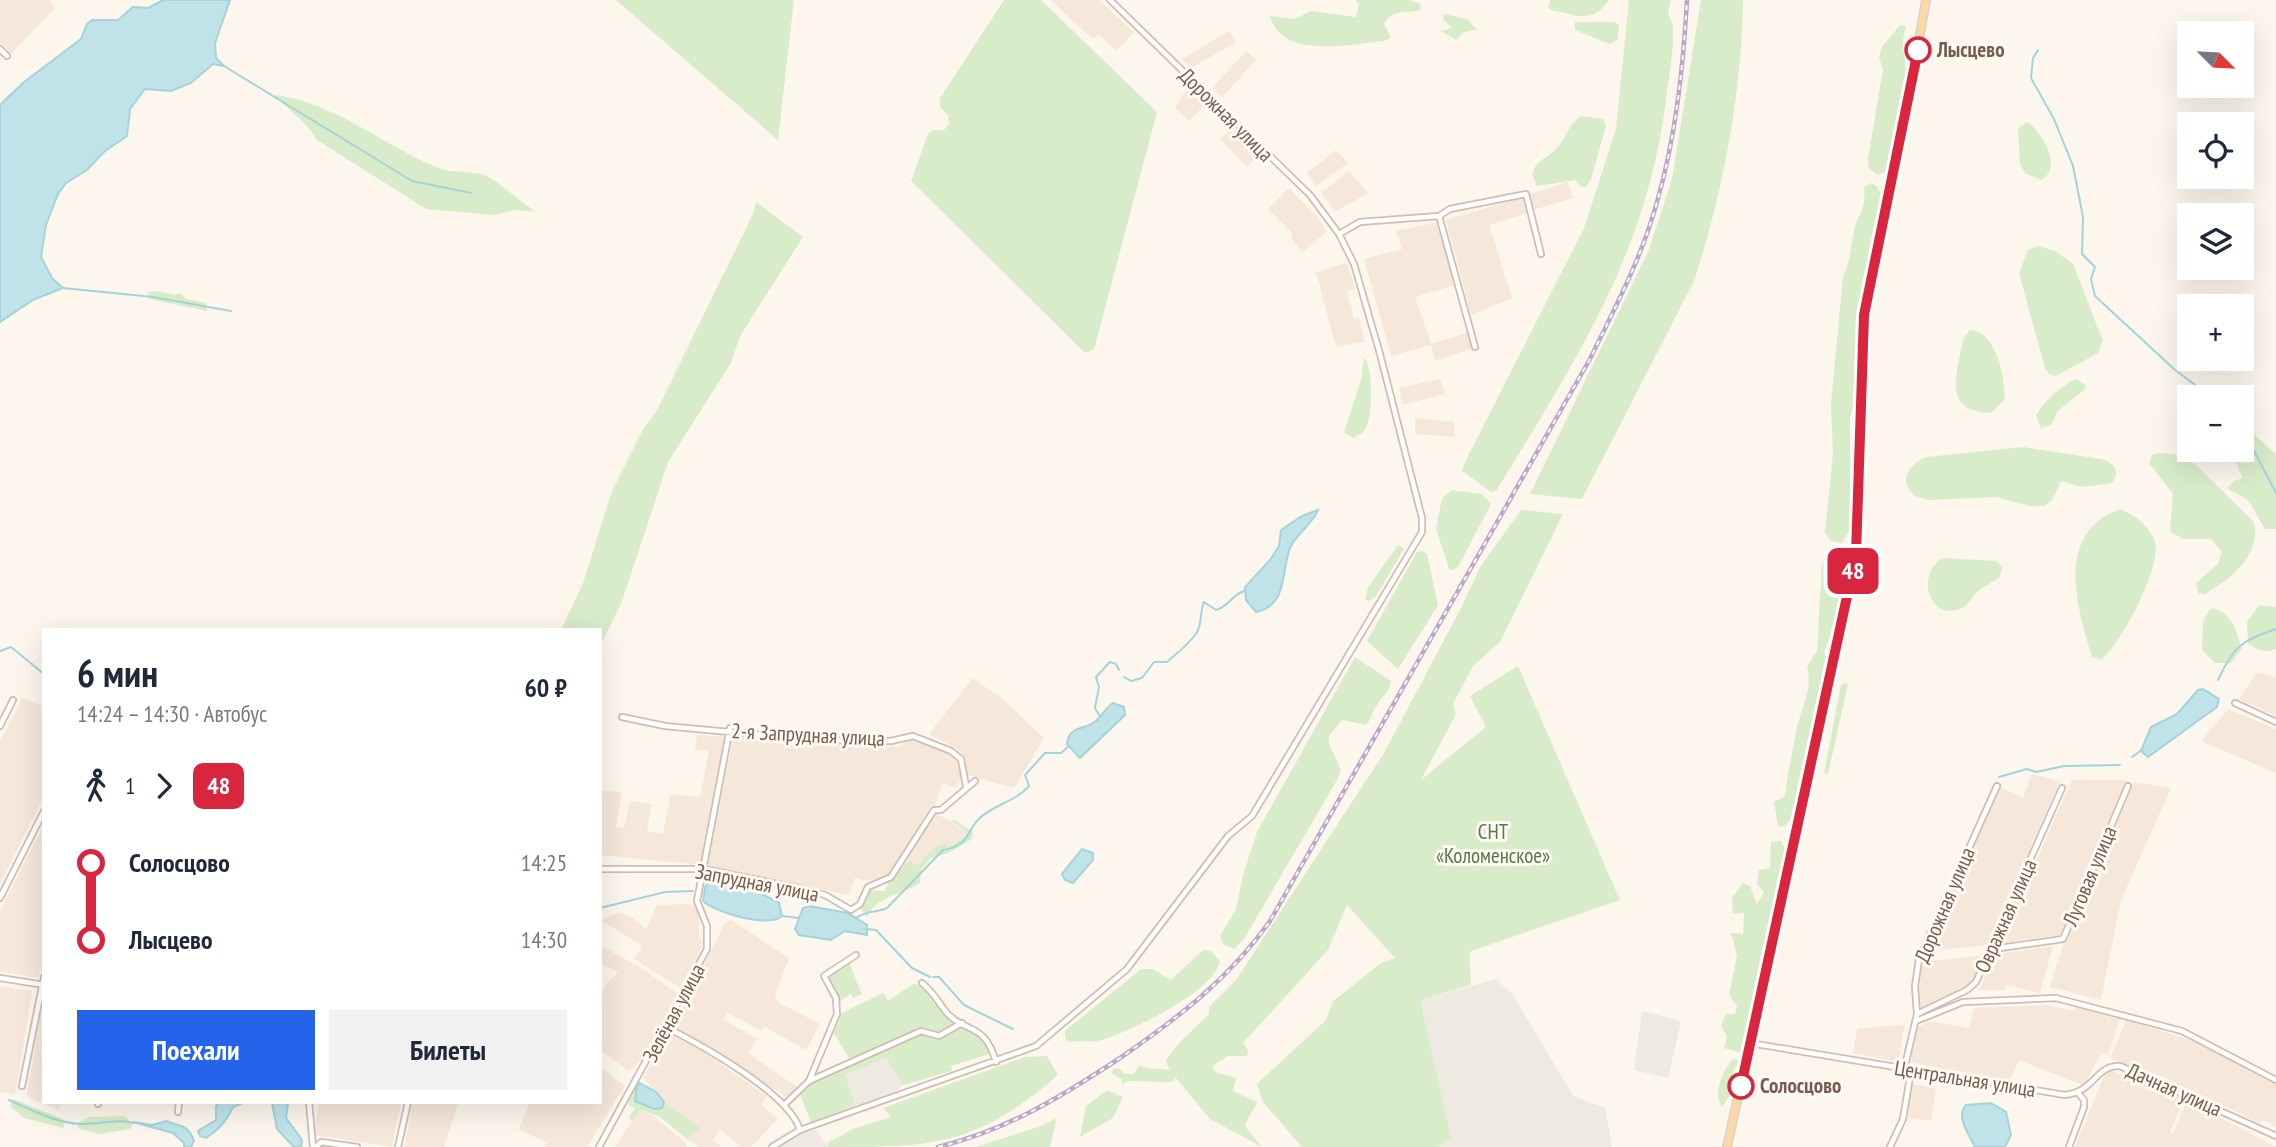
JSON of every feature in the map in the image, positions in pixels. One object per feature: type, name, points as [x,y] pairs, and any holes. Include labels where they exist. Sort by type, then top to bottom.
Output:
[{"type":"main road","points":[[1727,1147],[1856,555],[1864,315],[1901,142],[1926,0]]},
{"type":"street","name":"Дорожная улица","points":[[772,1147],[800,1130],[1036,1046],[1127,969],[1220,845],[1252,817],[1422,532],[1422,518],[1380,354],[1354,264],[1339,234],[1310,195],[1110,0]]},
{"type":"street","points":[[0,50],[7,57]]},
{"type":"street","points":[[1439,216],[1450,209],[1526,194],[1541,254]]},
{"type":"street","points":[[1339,234],[1360,222],[1434,214],[1439,216]]},
{"type":"street","points":[[1439,216],[1475,348]]},
{"type":"street","points":[[0,726],[13,700]]},
{"type":"street","points":[[2235,703],[2276,722]]},
{"type":"street","name":"2-я Запрудная улица","points":[[622,717],[665,726],[814,740],[891,741],[913,736],[951,751],[961,758],[966,787]]},
{"type":"street","name":"Зелёная улица","points":[[599,1147],[708,949],[707,926],[697,901],[730,730]]},
{"type":"street","name":"Запрудная улица","points":[[602,869],[704,869],[825,895],[851,910],[860,904],[868,887],[891,877],[934,810],[941,810],[975,780]]},
{"type":"street","name":"Дорожная улица","points":[[1904,1070],[1916,1018],[1915,986],[1919,960],[1997,786]]},
{"type":"street","name":"Луговая улица","points":[[1992,949],[2063,939],[2128,786]]},
{"type":"street","name":"Овражная улица","points":[[1916,1018],[1972,987],[1992,949],[2062,788]]},
{"type":"street","points":[[0,898],[42,815]]},
{"type":"street","points":[[809,1081],[837,1014],[836,998],[824,976],[856,956]]},
{"type":"street","points":[[0,978],[42,985],[22,1086]]},
{"type":"street","points":[[922,983],[939,998],[943,1008],[988,1038],[996,1062]]},
{"type":"street","points":[[1916,1018],[1963,1002],[2056,998],[2182,1031],[2276,1080]]},
{"type":"street","points":[[784,1105],[809,1081],[921,1031],[939,1036],[962,1023]]},
{"type":"street","points":[[666,1027],[728,1063],[784,1105],[796,1117],[800,1130]]},
{"type":"street","name":"Центральная улица","points":[[1750,1043],[2065,1095],[2079,1094]]},
{"type":"street","name":"Дачная улица","points":[[2079,1094],[2104,1069],[2120,1066],[2276,1136]]},
{"type":"street","points":[[1890,1147],[1903,1119],[1911,1071]]},
{"type":"street","points":[[2069,1147],[2084,1107],[2079,1094]]},
{"type":"street","points":[[178,1112],[179,1104]]},
{"type":"street","points":[[309,1104],[315,1147]]},
{"type":"street","points":[[398,1147],[408,1104]]},
{"type":"street","points":[[315,1147],[321,1142],[357,1147]]},
{"type":"shaded area","points":[[0,0],[50,0],[55,8],[11,54],[0,42]]},
{"type":"shaded area","points":[[1050,0],[1099,0],[1134,32],[1117,51],[1098,34],[1093,39]]},
{"type":"shaded area","points":[[1229,31],[1236,42],[1191,68],[1182,59]]},
{"type":"shaded area","points":[[1246,51],[1256,60],[1222,97],[1212,88]]},
{"type":"shaded area","points":[[1189,85],[1207,102],[1189,121],[1175,107]]},
{"type":"shaded area","points":[[1232,128],[1258,155],[1247,167],[1220,139]]},
{"type":"shaded area","points":[[1336,150],[1348,163],[1316,186],[1307,173]]},
{"type":"shaded area","points":[[1349,171],[1368,193],[1335,212],[1321,193]]},
{"type":"shaded area","points":[[1568,182],[1573,198],[1533,210],[1529,194]]},
{"type":"shaded area","points":[[1289,188],[1315,214],[1327,232],[1302,252],[1291,238],[1293,234],[1268,209]]},
{"type":"shaded area","points":[[1524,197],[1527,213],[1489,225],[1512,298],[1471,315],[1446,220]]},
{"type":"shaded area","points":[[1439,222],[1455,285],[1415,297],[1431,344],[1469,332],[1473,348],[1435,361],[1431,345],[1391,356],[1364,259],[1402,249],[1396,231]]},
{"type":"shaded area","points":[[1347,263],[1355,289],[1347,292],[1354,319],[1359,318],[1365,342],[1336,347],[1316,272]]},
{"type":"shaded area","points":[[1440,379],[1445,394],[1402,405],[1399,388]]},
{"type":"shaded area","points":[[1415,418],[1454,422],[1455,437],[1415,434]]},
{"type":"shaded area","points":[[2257,672],[2276,677],[2276,716],[2239,699]]},
{"type":"shaded area","points":[[973,678],[1005,701],[1044,738],[1014,788],[968,775],[965,758],[957,749],[929,734]]},
{"type":"shaded area","points":[[22,698],[42,706],[42,800],[0,884],[0,742]]},
{"type":"shaded area","points":[[2228,709],[2276,729],[2276,773],[2201,741]]},
{"type":"shaded area","points":[[697,735],[727,737],[711,830],[700,865],[602,855],[602,790],[622,792],[616,827],[624,828],[630,801],[652,804],[647,831],[663,833],[671,794],[700,797],[709,751],[695,750]]},
{"type":"shaded area","points":[[734,737],[899,747],[908,739],[953,754],[958,761],[961,778],[956,788],[942,783],[935,806],[931,805],[888,877],[867,881],[855,878],[849,895],[705,865]]},
{"type":"shaded area","points":[[2032,774],[2060,781],[1989,945],[1928,951],[2000,787],[2023,798]]},
{"type":"shaded area","points":[[2072,780],[2127,780],[2060,935],[2000,943]]},
{"type":"shaded area","points":[[2134,782],[2171,788],[2121,900],[2101,1000],[2050,987],[2064,942],[2067,941]]},
{"type":"shaded area","points":[[936,813],[969,833],[950,848],[932,850],[918,867],[906,857]]},
{"type":"shaded area","points":[[42,828],[42,969],[38,977],[0,971],[0,911]]},
{"type":"shaded area","points":[[657,905],[694,905],[699,916],[699,938],[704,942],[681,988],[634,959],[642,946],[602,921],[619,912],[632,917],[646,930]]},
{"type":"shaded area","points":[[731,920],[789,958],[775,995],[778,1002],[820,1024],[806,1050],[765,1027],[761,1031],[727,1012],[723,1019],[757,1039],[748,1053],[797,1087],[787,1097],[673,1027],[725,923]]},
{"type":"shaded area","points":[[602,946],[643,969],[677,993],[645,1057],[629,1071],[602,1051],[602,995],[606,984],[618,972],[602,965]]},
{"type":"shaded area","points":[[2053,946],[2040,993],[2006,985],[2005,990],[1979,990],[1996,954]]},
{"type":"shaded area","points":[[1987,955],[1976,978],[1966,988],[1921,1009],[1918,976],[1923,962]]},
{"type":"shaded area","points":[[1496,979],[1513,995],[1573,1096],[1605,1108],[1612,1147],[1438,1147],[1419,1000]]},
{"type":"shaded area","points":[[0,986],[32,991],[15,1095],[0,1092]]},
{"type":"shaded area","points":[[2047,1005],[2074,1011],[2075,1007],[2120,1019],[2108,1055],[2101,1053],[2084,1086],[2019,1060],[2009,1081],[1909,1062],[1917,1028],[1928,1021],[1969,1028],[1974,1008]]},
{"type":"shaded area","points":[[1642,1011],[1681,1021],[1668,1078],[1634,1070]]},
{"type":"shaded area","points":[[42,1013],[42,1103],[29,1098],[27,1093]]},
{"type":"shaded area","points":[[2126,1020],[2194,1041],[2276,1082],[2276,1127],[2263,1120],[2261,1124],[2161,1076],[2110,1059]]},
{"type":"shaded area","points":[[1905,1024],[1898,1062],[1853,1053],[1857,1029]]},
{"type":"shaded area","points":[[669,1033],[690,1042],[767,1096],[761,1104],[778,1119],[751,1147],[742,1147],[720,1130],[713,1140],[721,1147],[698,1147],[687,1139],[699,1128],[664,1102],[643,1078]]},
{"type":"shaded area","points":[[886,1058],[903,1085],[892,1094],[855,1106],[845,1075]]},
{"type":"shaded area","points":[[602,1069],[625,1086],[587,1147],[544,1147],[547,1143],[519,1129],[530,1104],[602,1104]]},
{"type":"shaded area","points":[[2110,1070],[2138,1082],[2140,1079],[2169,1096],[2171,1093],[2184,1099],[2170,1133],[2173,1134],[2187,1100],[2276,1147],[2075,1147],[2105,1073]]},
{"type":"shaded area","points":[[1913,1084],[1936,1088],[1931,1121],[1908,1118]]},
{"type":"shaded area","points":[[44,1104],[60,1104],[59,1110]]},
{"type":"shaded area","points":[[319,1104],[401,1104],[392,1147],[313,1135]]},
{"type":"shaded area","points":[[412,1104],[458,1104],[444,1147],[405,1147]]},
{"type":"shaded area","points":[[639,1110],[652,1115],[686,1143],[686,1147],[615,1147]]},
{"type":"shaded area","points":[[816,1130],[828,1147],[778,1147],[798,1134]]},
{"type":"green space","points":[[616,0],[794,0],[778,140]]},
{"type":"green space","points":[[1004,0],[1041,0],[1157,112],[1094,349],[1085,353],[911,181],[928,134],[933,130],[944,130],[949,124],[948,115],[940,107],[940,98]]},
{"type":"green space","points":[[1355,0],[1409,0],[1420,4],[1421,10],[1400,12],[1388,19],[1384,24],[1391,38],[1384,41],[1336,46],[1302,44],[1288,39],[1277,30],[1270,16],[1295,19],[1311,11],[1356,17],[1359,4]]},
{"type":"green space","points":[[1550,0],[1609,0],[1596,13],[1576,16],[1551,10],[1548,8]]},
{"type":"green space","points":[[1629,0],[1671,0],[1668,13],[1673,26],[1672,54],[1657,155],[1643,206],[1626,254],[1582,346],[1501,483],[1496,491],[1491,492],[1462,471],[1584,228],[1616,129]]},
{"type":"green space","points":[[1701,0],[1743,0],[1739,70],[1729,142],[1714,213],[1694,281],[1582,499],[1530,494],[1648,252],[1672,179]]},
{"type":"green space","points":[[1444,14],[1467,19],[1477,30],[1464,32],[1456,40],[1441,31],[1452,28],[1443,19]]},
{"type":"green space","points":[[1575,22],[1614,22],[1619,25],[1618,39],[1610,44],[1575,30]]},
{"type":"green space","points":[[1900,25],[1906,27],[1903,42],[1907,78],[1905,97],[1885,172],[1878,175],[1869,169],[1868,159],[1883,70],[1879,57],[1882,47]]},
{"type":"green space","points":[[274,95],[316,105],[436,167],[484,175],[536,212],[516,210],[493,215],[426,209],[317,140],[308,127]]},
{"type":"green space","points":[[1581,116],[1603,119],[1606,126],[1591,179],[1586,187],[1581,187],[1576,180],[1537,186],[1532,174],[1536,166],[1558,147]]},
{"type":"green space","points":[[2027,122],[2039,133],[2051,159],[2048,175],[2041,180],[2025,173],[2020,164],[2018,128]]},
{"type":"green space","points":[[1871,183],[1877,186],[1882,196],[1859,324],[1856,396],[1850,418],[1850,530],[1842,543],[1831,541],[1825,533],[1833,453],[1831,404],[1843,276],[1856,224],[1863,208],[1864,187]]},
{"type":"green space","points":[[756,202],[803,237],[740,336],[731,363],[668,462],[622,601],[602,643],[602,628],[562,628],[583,583],[612,491],[643,429],[656,412],[754,212]]},
{"type":"green space","points":[[2038,246],[2055,251],[2073,264],[2103,341],[2098,353],[2056,376],[2049,374],[2045,368],[2019,273],[2028,250]]},
{"type":"green space","points":[[159,291],[174,295],[181,293],[186,299],[206,303],[207,311],[149,299],[148,292]]},
{"type":"green space","points":[[1970,330],[1979,332],[1986,338],[1993,347],[2001,369],[2004,400],[1991,413],[1969,409],[1958,398],[1956,381],[1961,348]]},
{"type":"green space","points":[[1364,358],[1369,370],[1370,413],[1365,430],[1353,438],[1344,432],[1361,380]]},
{"type":"green space","points":[[2076,379],[2086,385],[2084,390],[2058,411],[2051,425],[2041,428],[2036,415],[2059,389]]},
{"type":"green space","points":[[2254,434],[2276,455],[2276,529],[2265,529],[2248,500],[2227,488],[2234,481],[2243,478],[2236,463],[2254,462]]},
{"type":"green space","points":[[2023,447],[2101,459],[2115,468],[2115,478],[2112,483],[2082,487],[2061,481],[2052,500],[2044,506],[2030,506],[1996,497],[1928,500],[1914,496],[1907,486],[1910,468],[1926,457]]},
{"type":"green space","points":[[2174,454],[2177,455],[2177,462],[2195,464],[2254,522],[2255,534],[2249,556],[2225,581],[2205,594],[2198,593],[2196,583],[2218,564],[2222,552],[2211,539],[2183,539],[2170,531],[2173,494],[2149,463],[2152,455]]},
{"type":"green space","points":[[1452,490],[1482,494],[1491,504],[1454,570],[1449,569],[1436,529],[1442,498]]},
{"type":"green space","points":[[2120,509],[2136,518],[2149,531],[2155,542],[2156,554],[2146,586],[2129,622],[2101,660],[2092,657],[2081,616],[2077,595],[2078,553],[2086,535],[2099,520]]},
{"type":"green space","name":"СНТ «Коломенское»","points":[[1521,510],[1563,514],[1500,642],[1473,666],[1453,704],[1456,714],[1421,780],[1486,727],[1470,696],[1518,666],[1620,900],[1471,951],[1470,985],[1420,1000],[1451,1138],[1438,1147],[1302,1147],[1263,1102],[1257,1084],[1325,1021],[1333,1001],[1381,963],[1395,958],[1347,905],[1328,950],[1243,1043],[1248,1050],[1247,1056],[1228,1056],[1212,1066],[1215,1072],[1236,1078],[1233,1091],[1257,1102],[1245,1126],[1262,1147],[1210,1119],[1175,1077],[1174,1081],[1168,1082],[1128,1081],[1122,1085],[1122,1079],[1111,1073],[1114,1068],[1120,1069],[1124,1074],[1133,1074],[1140,1065],[1170,1071],[1166,1060],[1179,1043],[1209,1014],[1209,1007],[1236,980],[1384,753],[1480,567]]},
{"type":"green space","points":[[1398,545],[1404,549],[1376,596],[1369,601],[1365,599],[1368,587]]},
{"type":"green space","points":[[1835,549],[1838,549],[1846,574],[1841,589],[1838,617],[1824,652],[1827,660],[1792,818],[1785,826],[1778,827],[1774,802],[1785,796],[1797,728],[1809,685],[1807,667],[1817,651],[1822,564],[1829,558],[1833,562]]},
{"type":"green space","points":[[1417,552],[1427,554],[1438,605],[1398,669],[1367,641]]},
{"type":"green space","points":[[1942,558],[1996,561],[2002,566],[2000,577],[1977,592],[1962,608],[1952,611],[1943,609],[1935,604],[1928,587],[1933,567]]},
{"type":"green space","points":[[2259,605],[2276,607],[2276,649],[2261,650],[2248,643],[2247,622]]},
{"type":"green space","points":[[2211,608],[2229,618],[2238,636],[2242,649],[2231,663],[2215,663],[2202,650],[2203,621]]},
{"type":"green space","points":[[1355,657],[1391,681],[1389,689],[1366,725],[1342,720],[1329,736],[1329,744],[1341,770],[1337,780],[1244,939],[1234,949],[1223,944],[1220,936],[1236,909],[1244,871],[1257,832]]},
{"type":"green space","points":[[1848,684],[1828,774],[1824,773],[1841,685]]},
{"type":"green space","points":[[955,820],[973,832],[972,839],[948,853],[931,858],[921,869],[920,883],[883,900],[867,917],[860,908],[869,890],[885,891],[888,883],[909,860],[918,866],[932,850],[942,844],[950,847],[969,833],[951,821]]},
{"type":"green space","points":[[1781,841],[1787,852],[1742,1053],[1724,1048],[1727,1036],[1721,1026],[1726,1014],[1735,1014],[1737,1006],[1729,995],[1737,956],[1731,933],[1743,934],[1744,913],[1733,914],[1732,898],[1743,883],[1750,886],[1757,904],[1764,892],[1757,884],[1759,870],[1770,868],[1771,842]]},
{"type":"green space","points":[[1203,950],[1211,951],[1220,962],[1202,986],[1169,1009],[1102,1040],[1069,1042],[1065,1038],[1065,1031],[1141,969],[1152,969],[1171,980]]},
{"type":"green space","points":[[849,963],[862,994],[853,998],[851,994],[840,1001],[827,977]]},
{"type":"green space","points":[[913,984],[924,986],[957,1024],[938,1034],[926,1028],[919,1030],[850,1060],[832,1030],[839,1023],[840,1014],[883,993],[888,1001]]},
{"type":"green space","points":[[963,1025],[984,1039],[989,1054],[951,1066],[952,1071],[903,1085],[886,1058],[845,1075],[855,1106],[811,1122],[799,1092],[811,1083],[920,1033],[926,1032],[933,1039]]},
{"type":"green space","points":[[1047,1056],[1058,1075],[1002,1117],[976,1129],[925,1143],[828,1147],[827,1143],[853,1129],[891,1117],[883,1108],[1025,1057]]},
{"type":"green space","points":[[1733,1059],[1740,1060],[1733,1071],[1733,1091],[1722,1107],[1718,1089]]},
{"type":"green space","points":[[637,1086],[635,1101],[654,1109],[664,1102],[700,1128],[687,1139],[659,1116],[640,1110],[632,1121],[629,1117],[635,1108],[629,1106],[628,1098]]},
{"type":"green space","points":[[1107,1090],[1123,1097],[1113,1118],[1080,1137],[1086,1106]]},
{"type":"green space","points":[[13,1099],[63,1119],[64,1128],[24,1118],[10,1106]]},
{"type":"green space","points":[[125,1116],[132,1123],[131,1129],[98,1134],[78,1128],[79,1122],[89,1117]]},
{"type":"green space","points":[[1057,1118],[1050,1147],[976,1147],[1041,1126]]},
{"type":"water","points":[[163,0],[230,0],[215,43],[216,58],[224,66],[213,64],[191,83],[171,91],[145,89],[130,109],[127,136],[105,151],[87,170],[66,183],[58,194],[46,225],[41,257],[52,278],[63,288],[33,300],[0,322],[0,105],[24,82],[81,39],[87,24],[92,20],[118,20],[133,7],[148,8]]},
{"type":"water","points":[[1318,510],[1291,546],[1279,594],[1267,608],[1256,612],[1246,600],[1245,587],[1279,546],[1281,530],[1302,516]]},
{"type":"water","points":[[2203,689],[2219,699],[2217,707],[2148,757],[2141,751],[2151,727],[2177,714],[2198,690]]},
{"type":"water","points":[[1113,703],[1124,707],[1125,715],[1080,758],[1067,744],[1071,733],[1093,723]]},
{"type":"water","points":[[1082,849],[1093,853],[1093,860],[1073,883],[1065,880],[1062,874]]},
{"type":"water","points":[[711,878],[755,890],[779,903],[782,916],[754,920],[710,906],[703,901],[705,887]]},
{"type":"water","points":[[809,906],[848,913],[867,925],[867,935],[845,931],[831,940],[799,935],[795,929],[803,908]]},
{"type":"water","points":[[640,1083],[656,1092],[664,1102],[662,1108],[654,1109],[635,1101]]},
{"type":"water","points":[[1991,1103],[2006,1112],[2011,1135],[2005,1147],[1975,1147],[1962,1120],[1963,1110],[1966,1105]]},
{"type":"water","points":[[240,1104],[233,1107],[225,1121],[211,1135],[206,1138],[200,1136],[198,1131],[216,1120],[216,1106]]},
{"type":"water","points":[[272,1104],[288,1104],[286,1118],[302,1140],[301,1147],[294,1147],[277,1129]]},
{"type":"water","points":[[166,1121],[189,1132],[194,1141],[191,1147],[184,1147],[184,1143],[173,1133],[133,1122],[152,1125]]},
{"type":"waterway","points":[[2038,50],[2033,58],[2031,78],[2054,119],[2073,166],[2083,217],[2082,254],[2095,267],[2091,279],[2095,296],[2195,385]]},
{"type":"waterway","points":[[224,66],[412,181],[471,193]]},
{"type":"waterway","points":[[63,288],[153,297],[231,311]]},
{"type":"waterway","points":[[2254,451],[2276,493]]},
{"type":"waterway","points":[[1124,677],[1131,681],[1142,678],[1154,662],[1167,662],[1184,647],[1198,630],[1204,602],[1216,610],[1244,591]]},
{"type":"waterway","points":[[2218,680],[2240,646],[2276,629]]},
{"type":"waterway","points":[[0,651],[11,647],[42,672]]},
{"type":"waterway","points":[[1099,715],[1095,708],[1099,687],[1096,677],[1110,662],[1116,664],[1119,670]]},
{"type":"waterway","points":[[856,918],[887,908],[943,850],[964,841],[982,816],[1024,791],[1029,786],[1025,775],[1045,753],[1061,753],[1069,746]]},
{"type":"waterway","points":[[2132,757],[2143,749]]},
{"type":"waterway","points":[[1999,777],[2027,769],[2036,772],[2064,766],[2120,765]]},
{"type":"waterway","points":[[602,908],[665,892],[693,891]]},
{"type":"waterway","points":[[783,916],[798,918]]},
{"type":"waterway","points":[[866,929],[876,930],[912,968],[930,977]]},
{"type":"waterway","points":[[933,977],[939,977],[964,1005],[1013,1029]]},
{"type":"waterway","points":[[9,1100],[71,1123],[135,1123]]},
{"type":"railway","points":[[938,1147],[987,1131],[1033,1111],[1120,1058],[1162,1028],[1220,979],[1270,921],[1590,359],[1627,282],[1644,243],[1664,177],[1681,76],[1687,0]]},
{"type":"bus line","name":"48","points":[[1741,1086],[1796,842],[1856,555],[1864,315],[1918,50]]},
{"type":"place","name":"Лысцево","points":[[1918,50]]},
{"type":"place","name":"Солосцово","points":[[1741,1086]]}]
